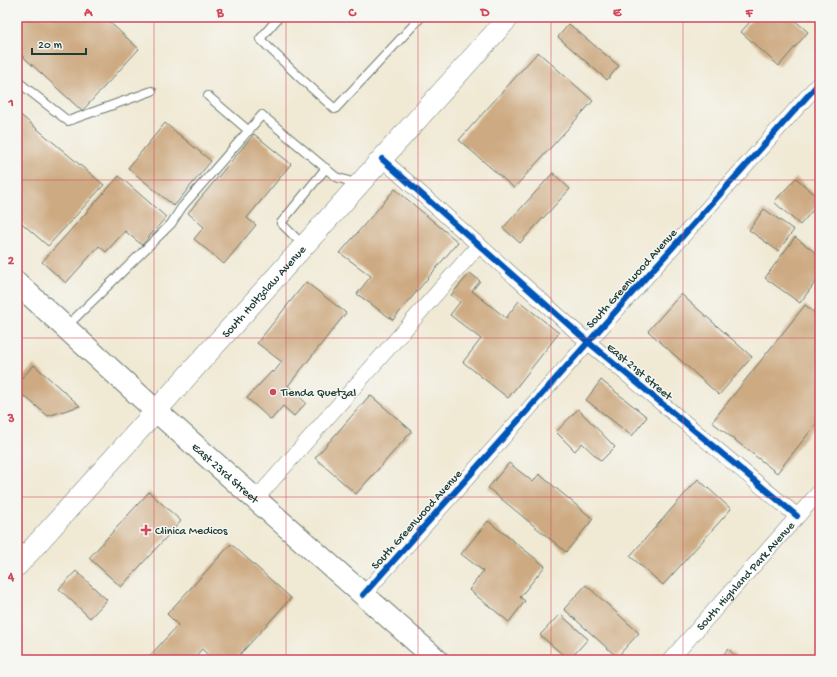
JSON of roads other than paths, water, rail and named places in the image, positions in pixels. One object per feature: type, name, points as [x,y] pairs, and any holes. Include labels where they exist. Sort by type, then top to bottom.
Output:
[{"type":"main road","name":"South Holtzclaw Avenue","points":[[17,566],[155,410],[509,17]]},
{"type":"main road","name":"East 23rd Street","points":[[17,283],[255,500],[437,660]]},
{"type":"street","name":"South Greenwood Avenue","points":[[363,595],[820,82]]},
{"type":"street","name":"East 21st Street","points":[[382,159],[588,342],[797,516]]},
{"type":"street","points":[[255,500],[479,245]]},
{"type":"street","name":"South Highland Park Avenue","points":[[670,660],[820,491]]},
{"type":"lane","points":[[279,17],[260,39],[297,76],[335,110],[421,17]]},
{"type":"lane","points":[[17,81],[68,121],[152,91]]},
{"type":"lane","points":[[208,96],[249,131]]},
{"type":"lane","points":[[66,328],[171,224],[182,207],[262,116],[336,177],[359,184]]},
{"type":"lane","points":[[303,245],[281,223],[326,168]]},
{"type":"place","name":"Tienda Quetzal","points":[[273,392]]},
{"type":"place","name":"Clinica Medicos","points":[[146,530]]}]
